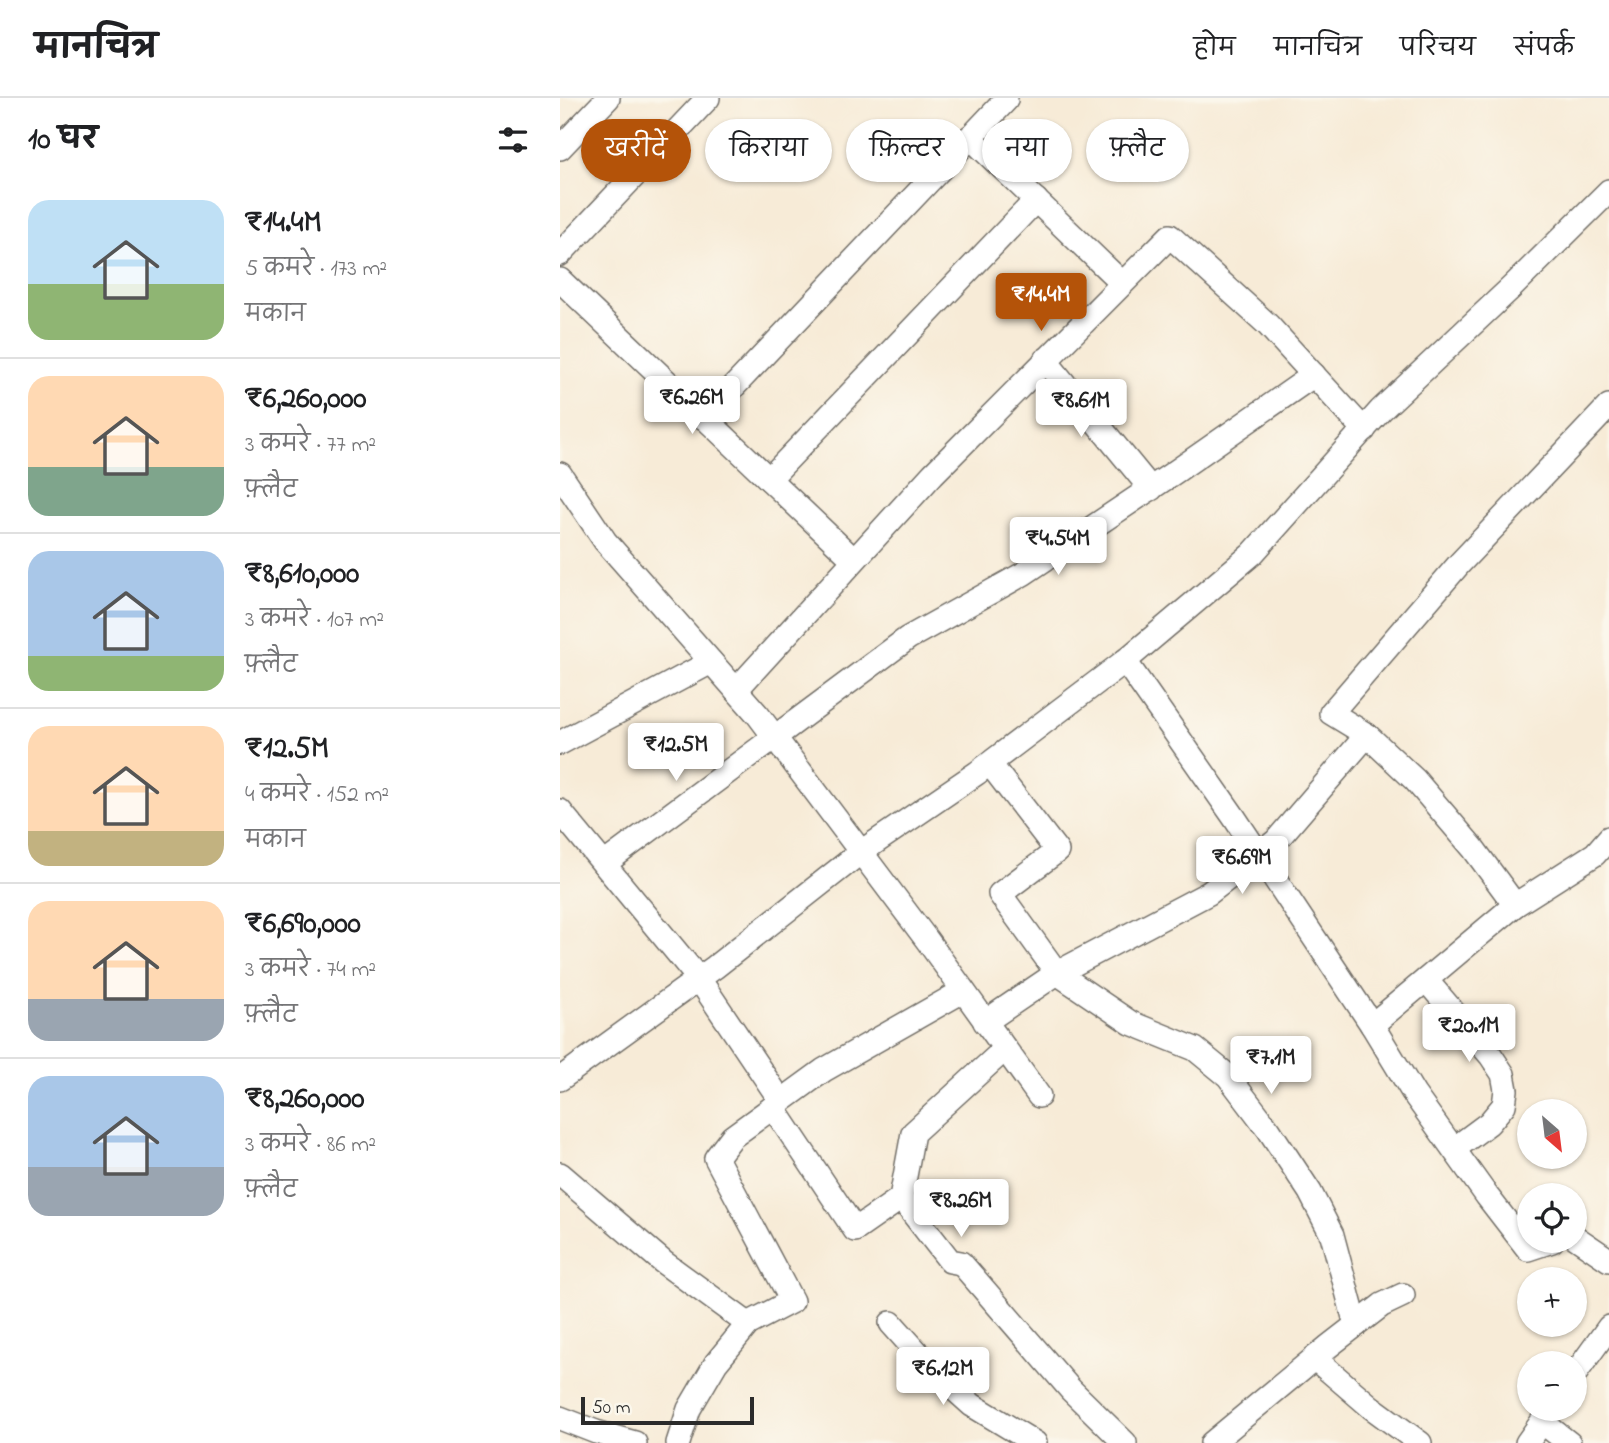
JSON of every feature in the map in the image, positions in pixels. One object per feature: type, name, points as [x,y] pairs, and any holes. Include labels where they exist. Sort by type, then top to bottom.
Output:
[{"type":"street","points":[[560,148],[608,98]]},
{"type":"street","points":[[560,254],[708,98]]},
{"type":"street","points":[[704,418],[970,137],[1009,103]]},
{"type":"street","points":[[970,137],[1122,283]]},
{"type":"street","points":[[561,1077],[699,979],[860,852],[990,764],[1125,662],[1252,554],[1381,410],[1609,191]]},
{"type":"street","points":[[769,479],[1036,200]]},
{"type":"street","points":[[736,690],[933,474],[1170,236],[1268,325],[1364,430]]},
{"type":"street","points":[[560,280],[853,560]]},
{"type":"street","points":[[1045,360],[1151,489]]},
{"type":"street","points":[[604,864],[908,638],[1023,574],[1314,375]]},
{"type":"street","points":[[1515,905],[1473,848],[1415,780],[1367,736],[1331,713],[1460,563],[1609,406]]},
{"type":"street","points":[[560,474],[606,541],[775,738],[1039,1096]]},
{"type":"street","points":[[560,743],[712,662]]},
{"type":"street","points":[[1125,662],[1259,855],[1415,1094],[1517,1234]]},
{"type":"street","points":[[985,1022],[1057,973],[1209,894],[1276,841],[1367,736]]},
{"type":"street","points":[[990,764],[1057,851],[1000,894],[1057,973],[1131,1023],[1195,1049],[1228,1076],[1276,1140],[1310,1192],[1332,1235],[1356,1325]]},
{"type":"street","points":[[560,811],[699,979],[855,1230],[901,1198],[913,1133],[1005,1049]]},
{"type":"street","points":[[1372,1025],[1515,905],[1595,854],[1609,838]]},
{"type":"street","points":[[1426,980],[1491,1056],[1503,1074],[1506,1090],[1504,1105],[1489,1122],[1454,1149]]},
{"type":"street","points":[[678,1443],[690,1409],[716,1363],[748,1324],[792,1301],[716,1158],[732,1137],[824,1070],[963,991]]},
{"type":"street","points":[[560,1174],[663,1262],[748,1324]]},
{"type":"street","points":[[901,1198],[950,1261],[961,1263],[1071,1390],[1125,1443]]},
{"type":"street","points":[[1587,1245],[1609,1260]]},
{"type":"street","points":[[1212,1443],[1356,1325],[1382,1305],[1403,1295]]},
{"type":"street","points":[[891,1323],[933,1370],[972,1405],[1035,1443]]},
{"type":"street","points":[[1587,1357],[1609,1327]]},
{"type":"street","points":[[1314,1358],[1371,1407],[1420,1443]]},
{"type":"street","points":[[560,1418],[592,1438],[635,1443]]},
{"type":"street","points":[[1527,1443],[1542,1421]]},
{"type":"street","points":[[1551,1421],[1569,1443]]}]
